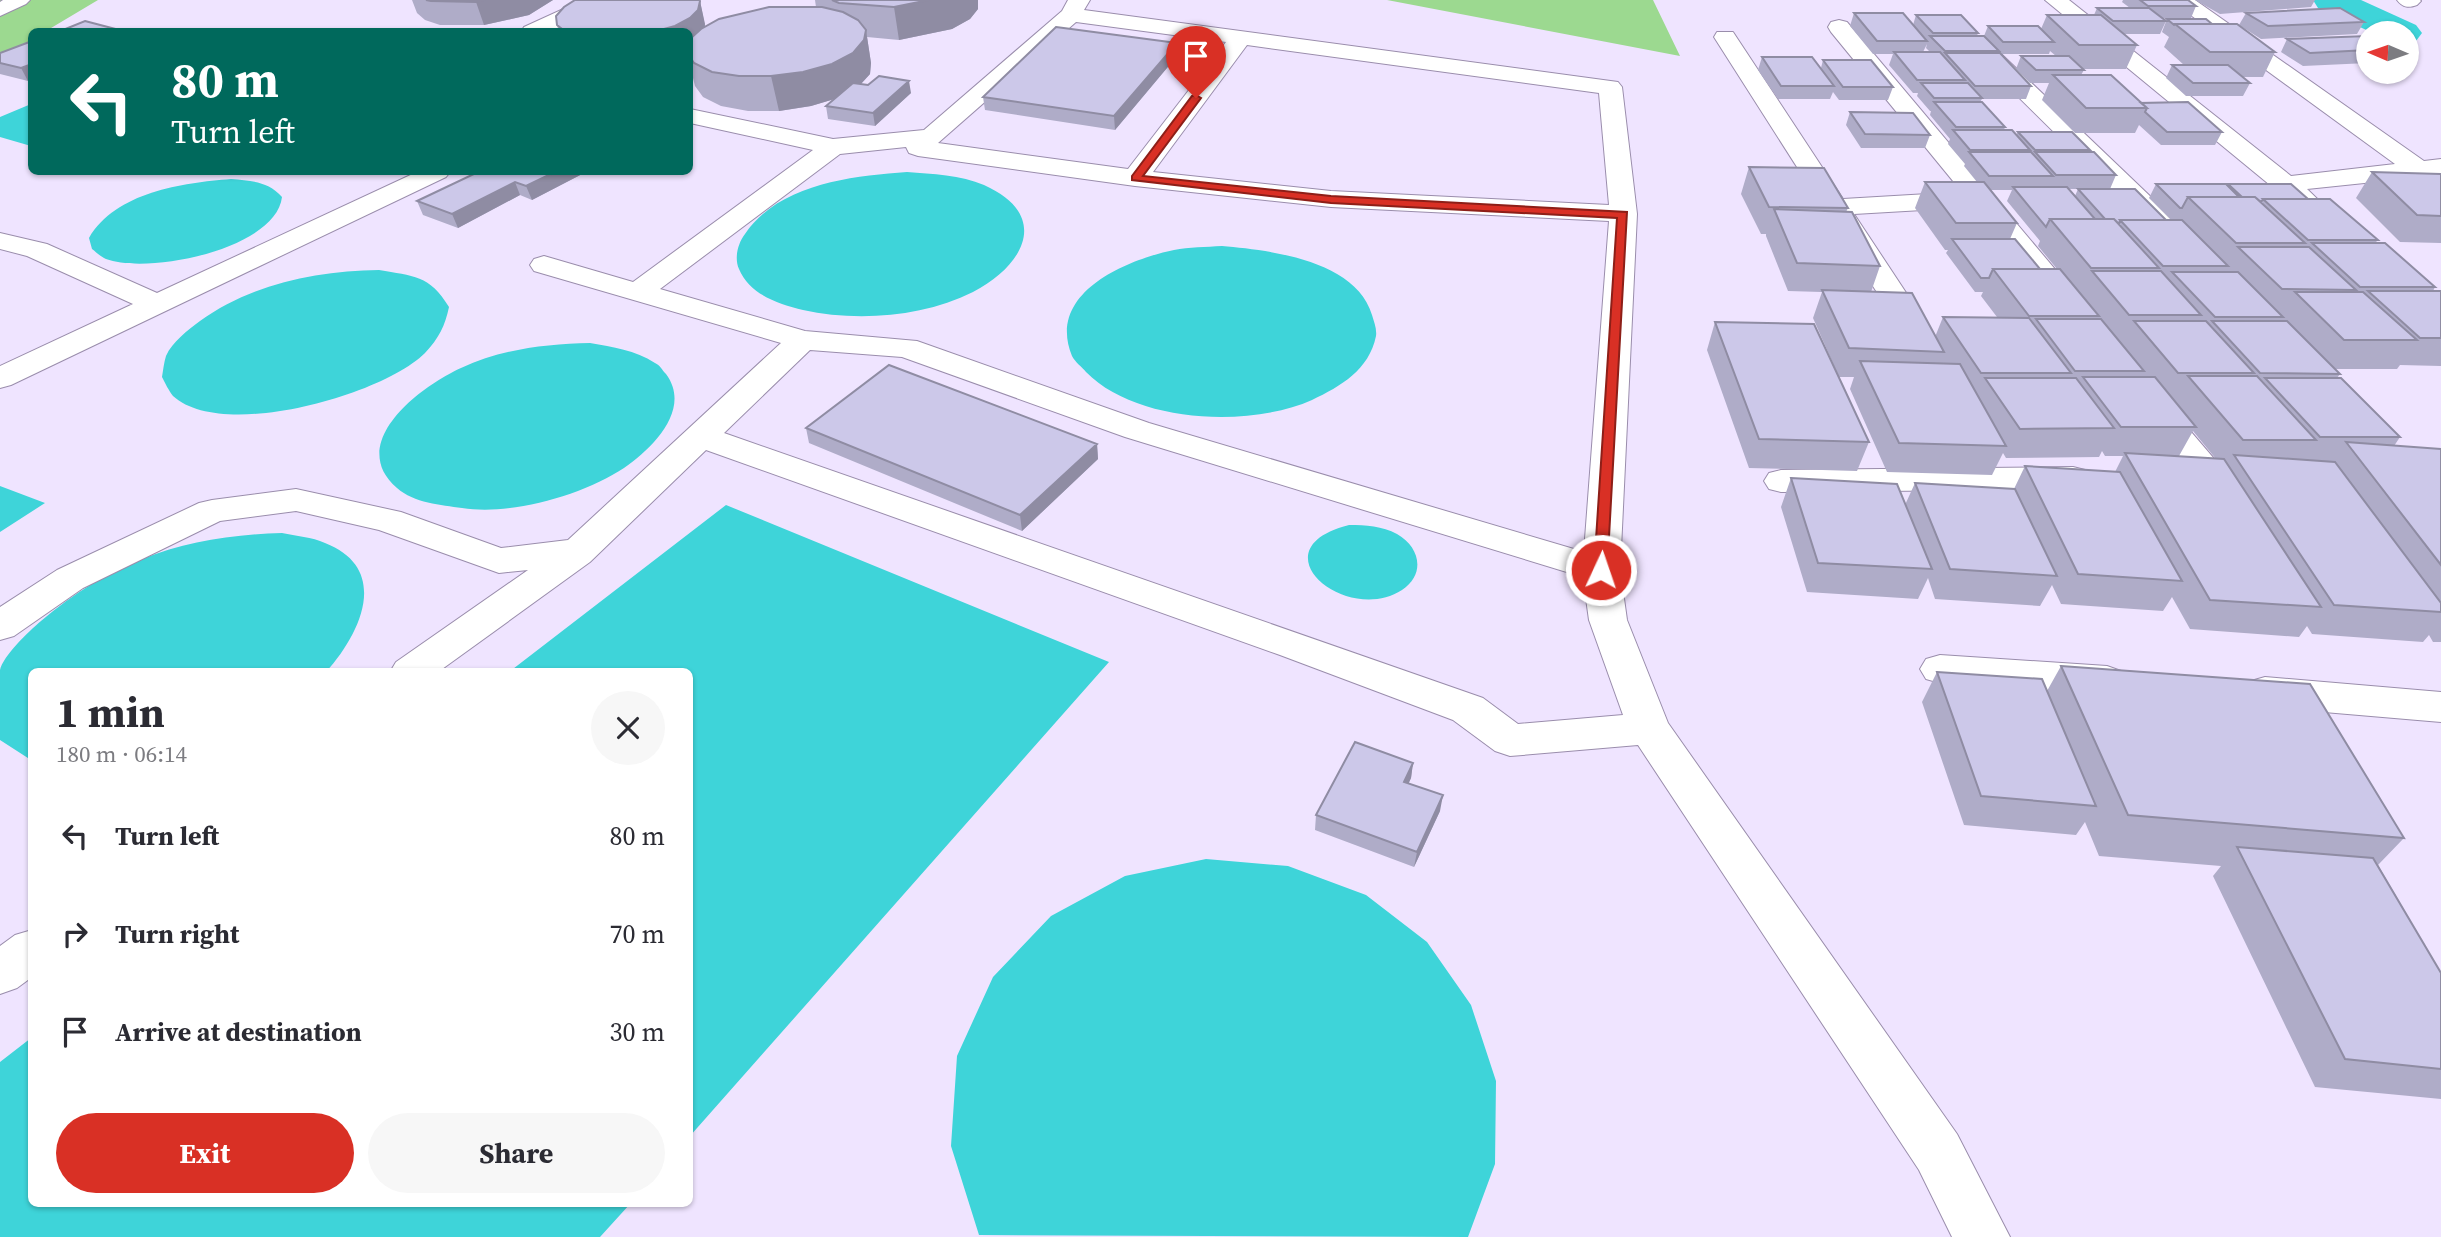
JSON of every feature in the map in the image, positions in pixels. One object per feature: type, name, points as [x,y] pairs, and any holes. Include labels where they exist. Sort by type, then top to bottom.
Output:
[{"type":"street","points":[[0,10],[19,0]]},
{"type":"street","points":[[540,28],[600,0]]},
{"type":"street","points":[[2056,0],[2285,184],[2347,239]]},
{"type":"street","points":[[2181,0],[2429,167]]},
{"type":"street","points":[[1623,215],[1331,200],[1135,178],[918,148],[1075,8],[1241,38],[1610,87],[1623,215],[1601,570],[1608,620],[1649,728],[1938,1152],[1982,1237]]},
{"type":"street","points":[[1839,27],[1996,199],[2070,306]]},
{"type":"street","points":[[1725,37],[1931,354]]},
{"type":"street","points":[[1135,178],[1241,38]]},
{"type":"street","points":[[1974,40],[2182,242]]},
{"type":"street","points":[[693,117],[833,147],[929,137]]},
{"type":"street","points":[[638,292],[833,147]]},
{"type":"street","points":[[2243,187],[2429,167]]},
{"type":"street","points":[[0,378],[431,175]]},
{"type":"street","points":[[2091,195],[2160,192]]},
{"type":"street","points":[[1836,207],[1996,199]]},
{"type":"street","points":[[0,241],[37,250],[157,304]]},
{"type":"street","points":[[544,265],[803,340],[906,348],[1137,429],[1601,570]]},
{"type":"street","points":[[416,668],[579,551],[803,340]]},
{"type":"street","points":[[2131,380],[2223,476],[2170,477]]},
{"type":"street","points":[[701,436],[1468,709],[1510,740],[1649,728]]},
{"type":"street","points":[[1781,481],[2003,467],[2104,478]]},
{"type":"street","points":[[0,626],[70,579],[212,511],[296,500],[388,520],[499,561],[579,551]]},
{"type":"street","points":[[1940,669],[2143,684]]},
{"type":"street","points":[[2258,703],[2441,707]]},
{"type":"street","points":[[0,974],[28,953]]},
{"type":"shaded area","points":[[0,0],[98,0],[51,28],[28,28],[28,43],[0,60]]},
{"type":"shaded area","points":[[1387,0],[1653,0],[1680,56]]},
{"type":"shaded area","points":[[28,105],[28,145],[0,137],[0,117]]},
{"type":"shaded area","points":[[907,172],[966,179],[1005,197],[1018,211],[1024,225],[1023,240],[1017,254],[1006,268],[991,281],[954,300],[911,312],[867,316],[824,314],[784,305],[765,297],[744,278],[737,260],[740,242],[759,217],[777,204],[796,193],[840,180]]},
{"type":"shaded area","points":[[231,179],[265,185],[282,197],[274,215],[258,231],[235,244],[208,254],[150,263],[125,263],[106,259],[92,249],[89,238],[101,222],[133,200],[172,187]]},
{"type":"shaded area","points":[[1222,246],[1309,261],[1330,270],[1363,296],[1372,315],[1376,336],[1367,358],[1352,376],[1312,400],[1286,409],[1257,415],[1194,416],[1163,411],[1134,402],[1107,389],[1075,360],[1067,334],[1070,314],[1080,297],[1095,283],[1114,271],[1155,255],[1180,249]]},
{"type":"shaded area","points":[[379,270],[420,279],[435,289],[449,307],[434,342],[425,353],[404,369],[375,384],[340,397],[263,413],[227,414],[196,409],[173,396],[167,387],[162,377],[169,351],[186,332],[220,308],[285,282],[332,273]]},
{"type":"shaded area","points":[[590,343],[640,355],[660,366],[673,387],[672,414],[666,427],[646,450],[624,468],[568,495],[524,506],[481,510],[437,504],[411,497],[397,488],[383,471],[379,453],[384,435],[394,418],[409,402],[445,376],[508,352],[541,346]]},
{"type":"shaded area","points":[[0,486],[45,503],[0,532]]},
{"type":"shaded area","points":[[726,505],[1109,662],[693,1133],[693,668],[514,668]]},
{"type":"shaded area","points":[[1349,525],[1380,528],[1405,539],[1417,561],[1415,576],[1410,584],[1380,599],[1357,598],[1336,592],[1319,580],[1309,566],[1309,550],[1322,536]]},
{"type":"shaded area","points":[[282,533],[320,541],[345,554],[358,569],[364,585],[358,621],[350,639],[329,668],[28,668],[28,758],[0,740],[2,664],[41,621],[96,582],[124,567],[183,546],[247,535]]},
{"type":"shaded area","points":[[1206,859],[1288,866],[1366,895],[1427,942],[1471,1005],[1496,1081],[1495,1164],[1468,1237],[979,1235],[951,1146],[957,1056],[993,977],[1051,916],[1125,876]]},
{"type":"shaded area","points":[[28,1040],[28,1207],[627,1207],[600,1237],[0,1237],[0,1062]]},
{"type":"building","points":[[426,0],[485,0],[476,2]]},
{"type":"building","points":[[575,0],[700,1],[698,10],[690,18],[668,28],[561,28],[557,25],[556,16]]},
{"type":"building","points":[[832,0],[929,0],[894,7],[839,3]]},
{"type":"building","points":[[2140,0],[2188,0],[2196,6],[2148,6]]},
{"type":"building","points":[[769,7],[822,7],[843,12],[858,20],[866,30],[864,40],[853,53],[832,64],[803,72],[739,76],[712,72],[693,62],[693,36],[719,19]]},
{"type":"building","points":[[2097,8],[2149,8],[2166,21],[2113,21]]},
{"type":"building","points":[[2340,8],[2362,21],[2268,26],[2246,13]]},
{"type":"building","points":[[1854,13],[1903,13],[1927,41],[1877,41]]},
{"type":"building","points":[[1916,15],[1961,15],[1978,33],[1933,33]]},
{"type":"building","points":[[2047,15],[2101,15],[2137,45],[2079,45]]},
{"type":"building","points":[[2167,19],[2206,19],[2212,24],[2174,25]]},
{"type":"building","points":[[85,21],[112,28],[68,28]]},
{"type":"building","points":[[2175,24],[2237,24],[2275,52],[2210,52]]},
{"type":"building","points":[[1988,26],[2038,26],[2054,42],[2003,42]]},
{"type":"building","points":[[1056,27],[1177,43],[1114,116],[983,97]]},
{"type":"building","points":[[1930,36],[1984,36],[1999,51],[1945,51]]},
{"type":"building","points":[[2356,36],[2356,51],[2310,53],[2287,39]]},
{"type":"building","points":[[28,42],[28,65],[21,68],[0,63],[0,53]]},
{"type":"building","points":[[1894,52],[1940,52],[1965,80],[1917,80]]},
{"type":"building","points":[[1945,53],[2000,53],[2031,86],[1975,86]]},
{"type":"building","points":[[2021,56],[2069,56],[2084,70],[2036,70]]},
{"type":"building","points":[[1762,57],[1812,57],[1834,86],[1781,86]]},
{"type":"building","points":[[1823,60],[1871,60],[1893,87],[1843,87]]},
{"type":"building","points":[[2172,65],[2228,65],[2250,83],[2193,83]]},
{"type":"building","points":[[2053,75],[2111,75],[2147,108],[2086,108]]},
{"type":"building","points":[[879,76],[909,81],[873,113],[826,106],[853,83],[868,85]]},
{"type":"building","points":[[1921,83],[1968,83],[1982,98],[1934,98]]},
{"type":"building","points":[[1934,102],[1982,102],[2005,127],[1956,127]]},
{"type":"building","points":[[2188,102],[2222,132],[2167,132],[2145,112],[2147,108],[2141,103]]},
{"type":"building","points":[[1850,112],[1913,113],[1930,135],[1865,134]]},
{"type":"building","points":[[1953,130],[2012,130],[2030,150],[1970,150]]},
{"type":"building","points":[[2018,132],[2072,132],[2090,150],[2035,150]]},
{"type":"building","points":[[1969,152],[2031,152],[2053,176],[1989,176]]},
{"type":"building","points":[[2035,152],[2094,152],[2116,175],[2056,175]]},
{"type":"building","points":[[1749,167],[1824,168],[1848,208],[1769,207]]},
{"type":"building","points":[[2372,172],[2441,174],[2441,216],[2417,215]]},
{"type":"building","points":[[472,175],[549,175],[526,186],[515,182],[452,214],[417,201]]},
{"type":"building","points":[[1925,182],[1984,182],[2017,223],[1956,223]]},
{"type":"building","points":[[2156,184],[2226,184],[2239,197],[2188,197],[2180,208]]},
{"type":"building","points":[[2228,184],[2291,184],[2308,199],[2263,199],[2261,202],[2255,197],[2242,197]]},
{"type":"building","points":[[2013,187],[2067,187],[2095,219],[2050,219],[2046,227]]},
{"type":"building","points":[[2078,189],[2135,189],[2166,220],[2120,220],[2119,224],[2114,219],[2105,219]]},
{"type":"building","points":[[2188,197],[2255,197],[2305,243],[2236,243]]},
{"type":"building","points":[[2263,199],[2330,199],[2378,240],[2308,240]]},
{"type":"building","points":[[1774,209],[1852,212],[1880,266],[1797,263]]},
{"type":"building","points":[[2050,219],[2114,219],[2159,268],[2091,268]]},
{"type":"building","points":[[2120,220],[2182,220],[2228,266],[2163,266]]},
{"type":"building","points":[[1952,239],[2015,239],[2040,269],[1993,269],[1989,278],[1981,278]]},
{"type":"building","points":[[2312,243],[2385,243],[2435,287],[2360,287]]},
{"type":"building","points":[[2238,247],[2309,247],[2356,290],[2282,289]]},
{"type":"building","points":[[1993,269],[2060,269],[2099,316],[2029,316]]},
{"type":"building","points":[[2092,271],[2161,271],[2201,315],[2129,315]]},
{"type":"building","points":[[2172,272],[2238,272],[2283,317],[2215,317]]},
{"type":"building","points":[[1822,290],[1912,293],[1944,352],[1849,348]]},
{"type":"building","points":[[2368,291],[2441,291],[2441,338],[2420,338]]},
{"type":"building","points":[[2295,292],[2363,292],[2417,340],[2344,340]]},
{"type":"building","points":[[1943,317],[2029,318],[2071,373],[1981,373]]},
{"type":"building","points":[[2036,319],[2101,319],[2144,371],[2075,371]]},
{"type":"building","points":[[2134,321],[2206,321],[2254,373],[2178,373]]},
{"type":"building","points":[[2212,321],[2287,321],[2340,374],[2260,373]]},
{"type":"building","points":[[1715,322],[1814,324],[1869,442],[1759,439]]},
{"type":"building","points":[[1860,361],[1960,364],[2006,446],[1899,443]]},
{"type":"building","points":[[889,365],[1097,444],[1020,515],[806,428]]},
{"type":"building","points":[[2188,376],[2257,376],[2316,440],[2243,440]]},
{"type":"building","points":[[2083,377],[2155,377],[2196,427],[2121,427]]},
{"type":"building","points":[[1985,378],[2076,378],[2114,428],[2020,429]]},
{"type":"building","points":[[2265,378],[2341,378],[2400,437],[2320,437]]},
{"type":"building","points":[[2346,442],[2441,449],[2441,565]]},
{"type":"building","points":[[2125,453],[2224,459],[2321,607],[2210,600]]},
{"type":"building","points":[[2234,455],[2335,462],[2441,603],[2441,612],[2334,605]]},
{"type":"building","points":[[2025,466],[2120,472],[2182,581],[2078,574]]},
{"type":"building","points":[[1791,478],[1897,484],[1932,569],[1818,563]]},
{"type":"building","points":[[1915,483],[2015,489],[2057,576],[1950,569]]},
{"type":"building","points":[[2061,666],[2310,684],[2404,838],[2128,815]]},
{"type":"building","points":[[1937,672],[2042,679],[2096,806],[1981,796]]},
{"type":"building","points":[[1355,742],[1413,763],[1404,782],[1443,795],[1417,852],[1316,815]]},
{"type":"building","points":[[2237,847],[2373,858],[2441,973],[2441,1069],[2345,1059]]},
{"type":"waterway","points":[[2331,0],[2377,21]]},
{"type":"route","points":[[1196,98],[1135,178],[1331,200],[1623,215],[1601,570]]}]
